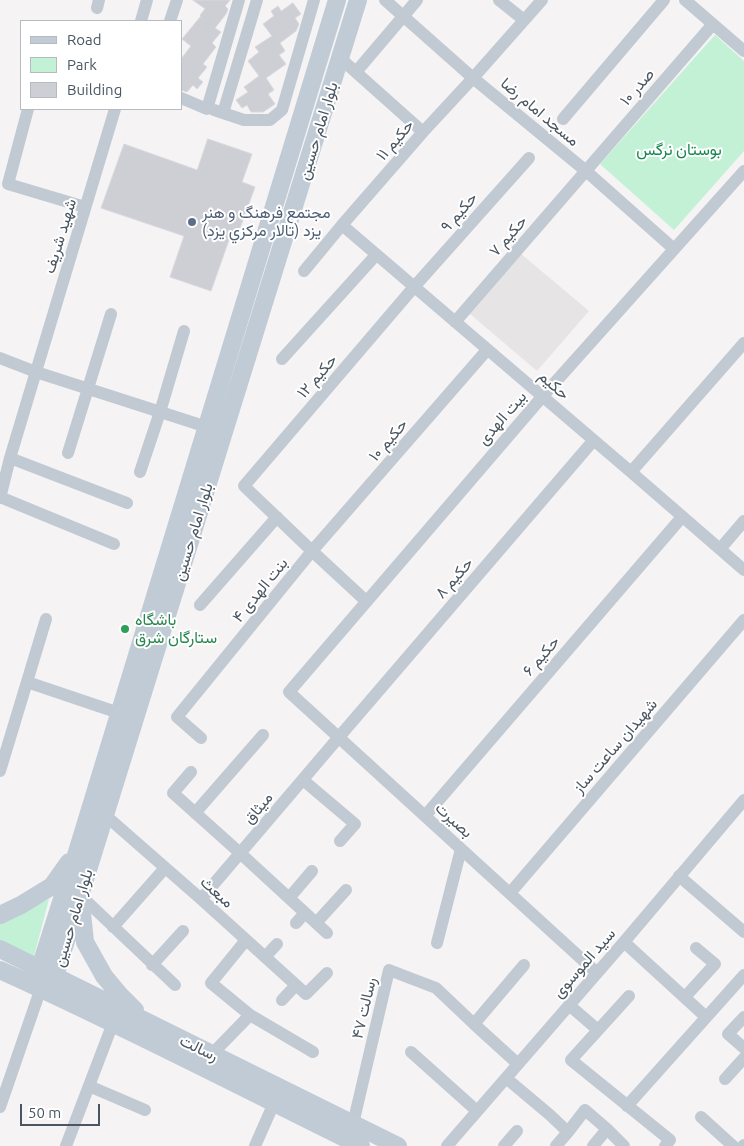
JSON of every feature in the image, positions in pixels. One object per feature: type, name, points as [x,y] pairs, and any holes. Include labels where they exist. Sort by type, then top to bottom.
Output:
[{"type":"main road","name":"بلوار امام حسین","points":[[41,988],[80,895],[105,816],[207,427],[337,0]]},
{"type":"main road","name":"بلوار امام حسین","points":[[48,972],[77,852],[119,713],[155,626],[358,0]]},
{"type":"main road","points":[[321,53],[340,58]]},
{"type":"main road","points":[[0,915],[52,886],[77,852]]},
{"type":"main road","points":[[80,895],[85,942],[104,976],[119,994],[148,1022]]},
{"type":"main road","name":"رسالت","points":[[0,949],[398,1146]]},
{"type":"main road","name":"رسالت","points":[[0,970],[113,1023],[362,1146]]},
{"type":"street","points":[[141,20],[147,0]]},
{"type":"street","points":[[170,20],[177,0]]},
{"type":"street","points":[[207,109],[238,0]]},
{"type":"street","points":[[223,113],[257,0]]},
{"type":"street","points":[[182,98],[207,109],[244,120],[270,120],[282,110],[314,0]]},
{"type":"street","name":"مسجد امام رضا","points":[[385,0],[473,78],[586,171],[674,249]]},
{"type":"street","points":[[356,72],[417,0]]},
{"type":"street","points":[[499,0],[524,20]]},
{"type":"street","name":"حکیم ۱۱","points":[[304,271],[423,132],[542,0]]},
{"type":"street","points":[[563,119],[664,0]]},
{"type":"street","points":[[693,3],[713,24],[744,51]]},
{"type":"street","name":"صدر ۱۰","points":[[586,171],[713,24]]},
{"type":"street","points":[[340,58],[423,132]]},
{"type":"street","points":[[28,110],[8,184],[85,206]]},
{"type":"street","name":"شهید شریف","points":[[0,498],[3,472],[10,458],[115,110]]},
{"type":"street","name":"حکیم ۹","points":[[414,287],[529,158]]},
{"type":"street","name":"حکیم ۷","points":[[455,322],[586,171]]},
{"type":"street","name":"بیت الهدی","points":[[289,692],[542,397],[744,171]]},
{"type":"street","name":"حکیم","points":[[342,225],[744,570]]},
{"type":"street","points":[[282,359],[376,254]]},
{"type":"street","name":"حکیم ۱۲","points":[[277,518],[244,486],[414,287]]},
{"type":"street","points":[[68,452],[111,314]]},
{"type":"street","points":[[140,472],[184,331]]},
{"type":"street","points":[[631,472],[744,343]]},
{"type":"street","name":"حکیم ۱۰","points":[[312,551],[487,350]]},
{"type":"street","points":[[0,358],[36,372],[207,427]]},
{"type":"street","name":"حکیم ۸","points":[[339,737],[593,441]]},
{"type":"street","points":[[10,458],[127,503]]},
{"type":"street","points":[[0,498],[114,544]]},
{"type":"street","name":"حکیم ۶","points":[[425,816],[682,517]]},
{"type":"street","points":[[200,605],[277,518],[366,601]]},
{"type":"street","points":[[720,549],[744,521]]},
{"type":"street","name":"بنت الهدی ۴","points":[[201,738],[177,717],[312,551]]},
{"type":"street","points":[[0,771],[46,619]]},
{"type":"street","name":"شهیدان ساعت ساز","points":[[510,893],[744,620]]},
{"type":"street","points":[[27,682],[119,713]]},
{"type":"street","name":"بصیرت","points":[[289,692],[597,973]]},
{"type":"street","points":[[195,813],[262,736]]},
{"type":"street","name":"میثاق","points":[[201,900],[339,737]]},
{"type":"street","points":[[191,772],[173,793],[327,932]]},
{"type":"street","points":[[302,780],[355,824],[340,841]]},
{"type":"street","name":"سید الموسوی","points":[[446,1146],[624,942],[744,800]]},
{"type":"street","name":"مبعث","points":[[105,816],[166,868],[306,994],[328,972]]},
{"type":"street","points":[[437,944],[461,849]]},
{"type":"street","points":[[113,927],[166,868]]},
{"type":"street","points":[[289,898],[312,871]]},
{"type":"street","points":[[679,876],[744,932]]},
{"type":"street","points":[[316,923],[346,890]]},
{"type":"street","points":[[80,895],[174,986]]},
{"type":"street","points":[[296,923],[305,913]]},
{"type":"street","points":[[152,965],[183,931]]},
{"type":"street","points":[[246,940],[211,983],[250,1015],[314,1052]]},
{"type":"street","points":[[624,942],[706,1017]]},
{"type":"street","points":[[265,957],[277,944]]},
{"type":"street","points":[[685,998],[715,964],[696,948]]},
{"type":"street","points":[[518,1064],[474,1024],[524,965]]},
{"type":"street","name":"رسالت ۴۷","points":[[353,1124],[389,970],[436,988],[474,1024]]},
{"type":"street","points":[[627,1106],[744,975]]},
{"type":"street","points":[[282,1000],[296,985]]},
{"type":"street","points":[[0,1107],[41,988]]},
{"type":"street","points":[[628,996],[571,1060],[671,1144]]},
{"type":"street","points":[[569,1005],[598,1030]]},
{"type":"street","points":[[212,1054],[250,1015]]},
{"type":"street","points":[[744,1016],[728,1034],[744,1048]]},
{"type":"street","points":[[66,1146],[113,1023]]},
{"type":"street","points":[[411,1052],[477,1111]]},
{"type":"street","points":[[726,1079],[744,1058]]},
{"type":"street","points":[[506,1078],[568,1132]]},
{"type":"street","points":[[89,1086],[145,1110]]},
{"type":"street","points":[[255,1146],[274,1103]]},
{"type":"street","points":[[556,1146],[585,1110],[624,1146]]},
{"type":"street","points":[[701,1117],[733,1146]]},
{"type":"street","points":[[593,1146],[607,1129]]},
{"type":"street","points":[[504,1146],[517,1131]]},
{"type":"shaded area","points":[[520,253],[589,311],[537,371],[469,313]]},
{"type":"green space","name":"بوستان نرگس","points":[[715,35],[744,61],[744,151],[674,230],[600,164]]},
{"type":"green space","points":[[49,899],[33,960],[0,943],[0,923]]},
{"type":"building","points":[[193,0],[230,0],[225,6],[228,9],[226,14],[215,28],[221,32],[212,43],[216,47],[203,64],[207,67],[198,78],[203,82],[197,89],[193,85],[187,92],[182,90],[182,58],[191,46],[182,39],[205,9]]},
{"type":"building","points":[[293,3],[301,14],[295,18],[299,24],[296,31],[280,43],[285,51],[279,55],[286,64],[266,78],[274,90],[268,94],[275,104],[263,112],[251,112],[247,105],[242,108],[236,100],[248,92],[244,87],[259,76],[248,61],[259,52],[255,47],[272,36],[263,24],[274,16],[271,11],[278,6],[281,11]]},
{"type":"building","name":"مجتمع فرهنگ و هنر یزد (تالار مركزي یزد)","points":[[208,139],[252,154],[242,182],[255,187],[235,242],[229,240],[211,291],[170,277],[184,236],[101,208],[124,144],[197,170]]},
{"type":"place","name":"مجتمع فرهنگ و هنر یزد (تالار مركزي یزد)","points":[[192,222]]},
{"type":"place","name":"باشگاه ستارگان شرق","points":[[125,629]]}]
